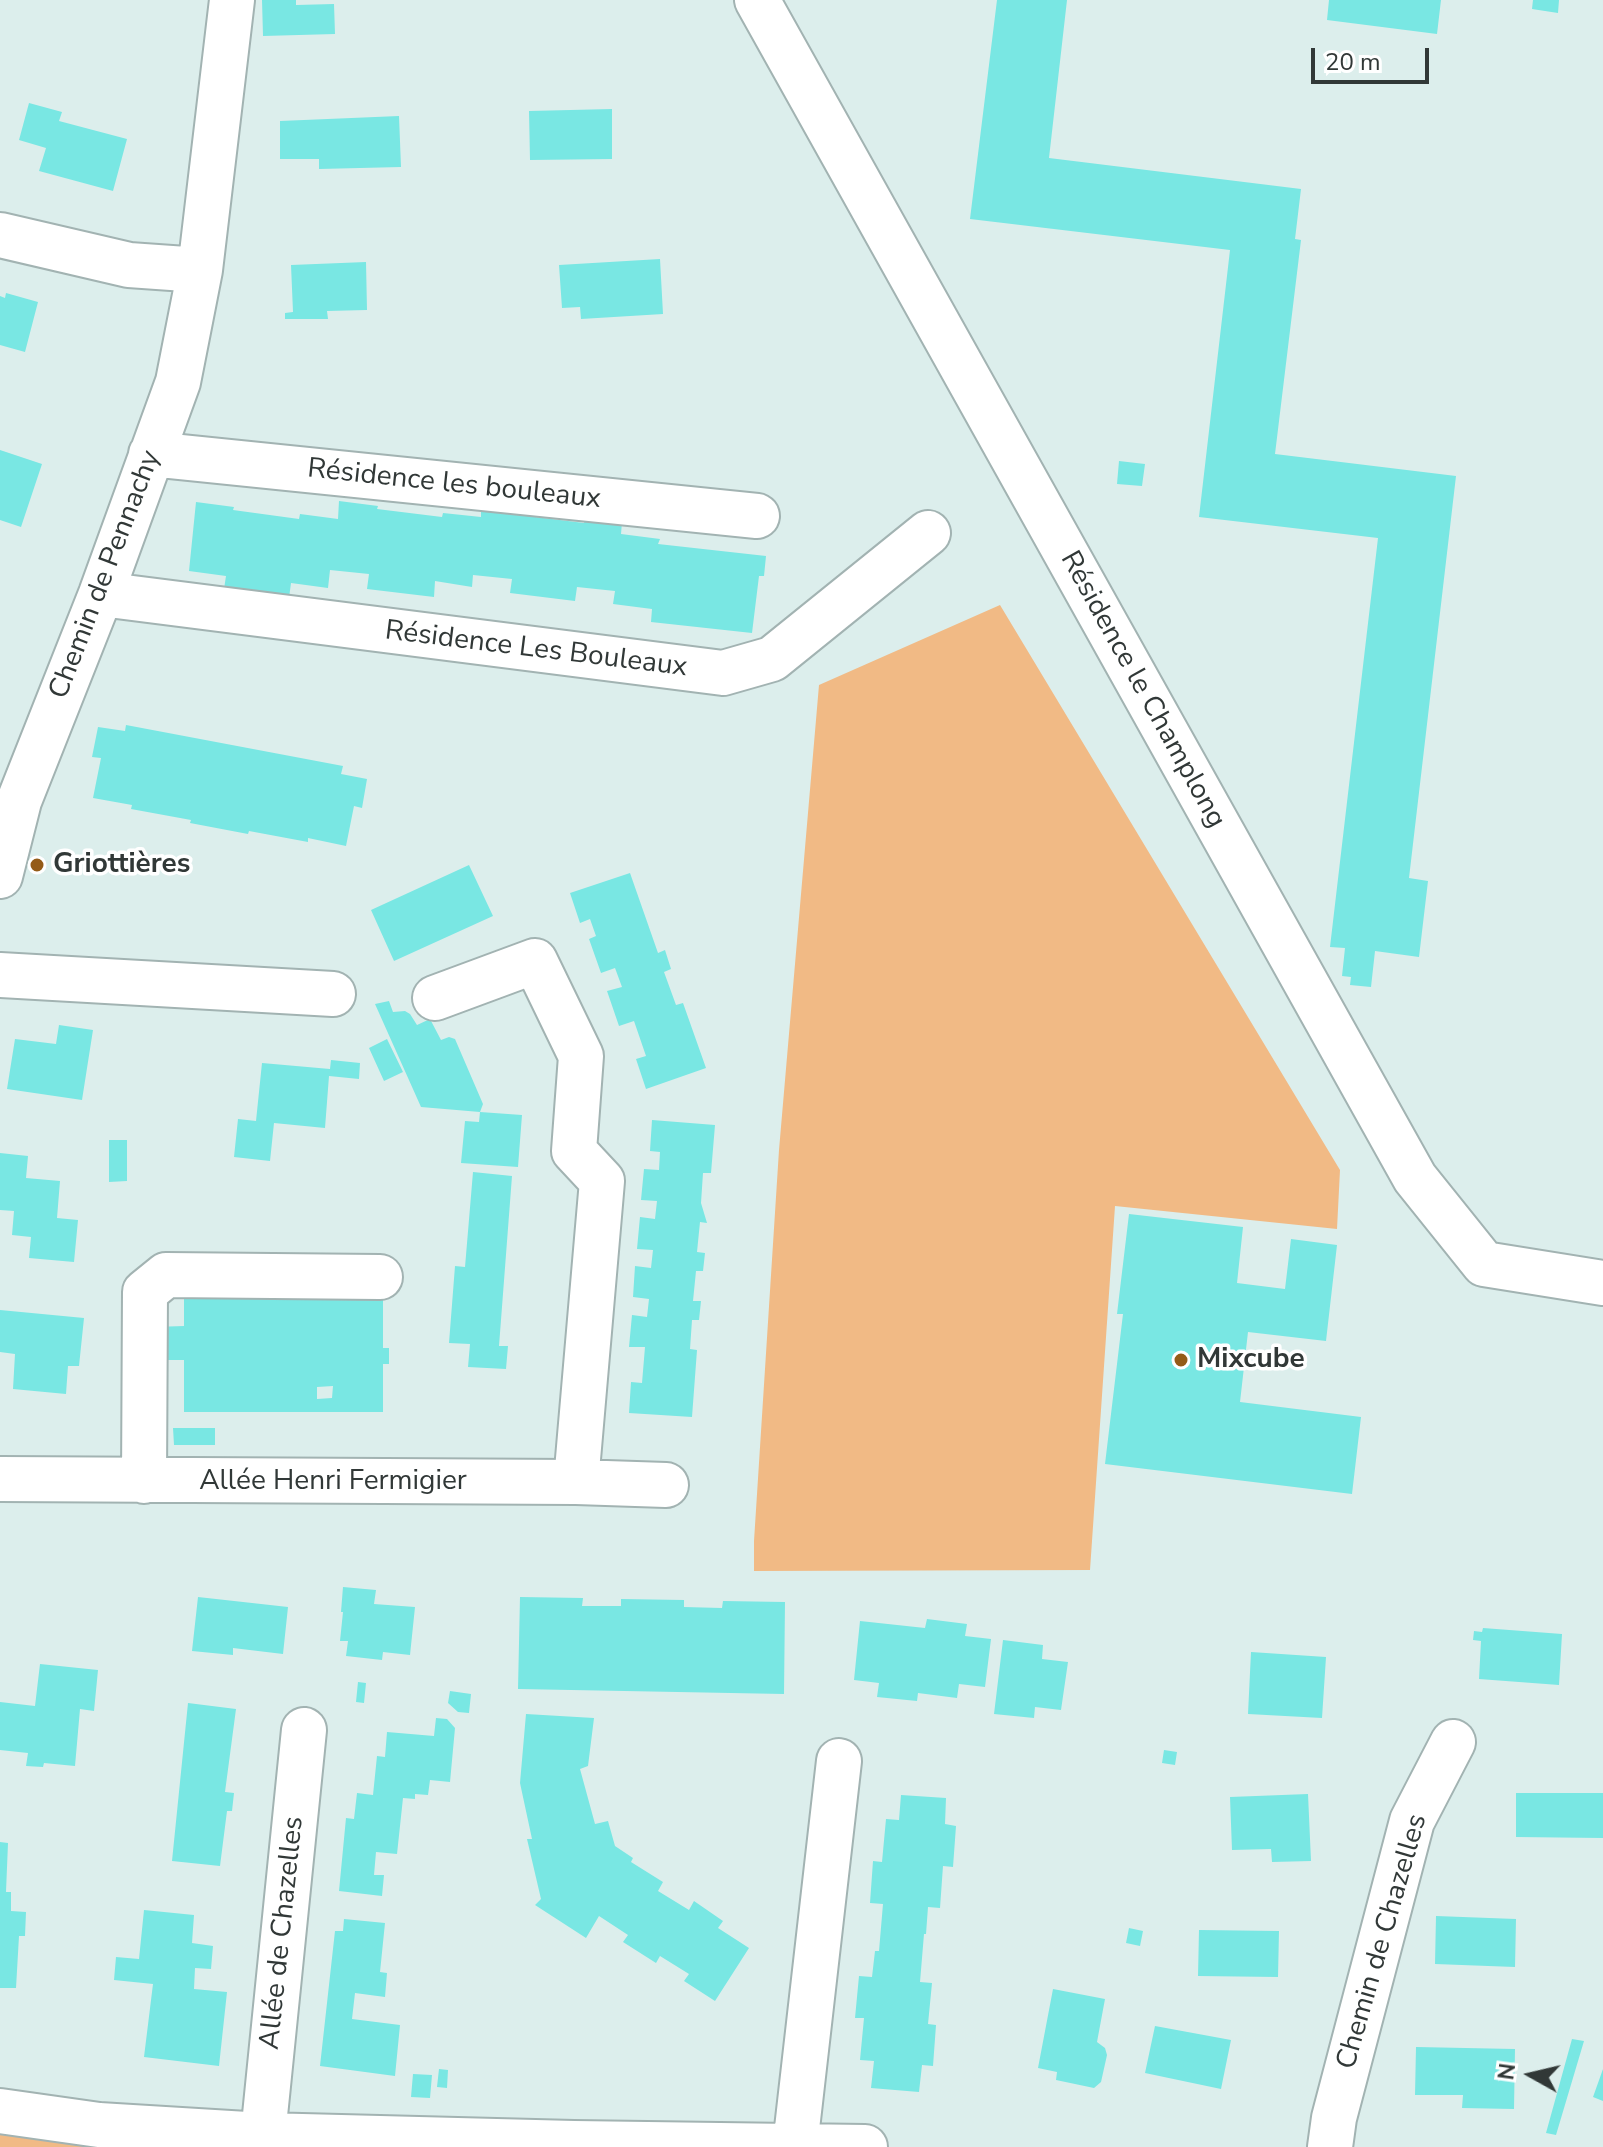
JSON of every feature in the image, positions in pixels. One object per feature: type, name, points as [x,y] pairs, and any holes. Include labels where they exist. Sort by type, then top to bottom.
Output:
[{"type":"street","name":"Chemin de Pennachy","points":[[0,876],[19,801],[101,594],[178,382],[200,270],[232,0]]},
{"type":"street","name":"Résidence le Champlong","points":[[757,0],[1415,1178],[1484,1264],[1603,1283]]},
{"type":"street","points":[[0,235],[129,265],[200,270]]},
{"type":"street","name":"Résidence les bouleaux","points":[[151,454],[757,516]]},
{"type":"street","name":"Résidence Les Bouleaux","points":[[101,594],[723,673],[772,659],[928,533]]},
{"type":"street","points":[[435,998],[535,961],[581,1056],[574,1151],[602,1181],[576,1482]]},
{"type":"street","points":[[0,975],[333,994]]},
{"type":"street","points":[[144,1481],[145,1292],[166,1275],[380,1277]]},
{"type":"street","name":"Allée Henri Fermigier","points":[[0,1479],[666,1485]]},
{"type":"street","name":"Allée de Chazelles","points":[[263,2135],[304,1730]]},
{"type":"street","name":"Chemin de Chazelles","points":[[1330,2147],[1334,2118],[1412,1821],[1453,1742]]},
{"type":"street","points":[[795,2146],[839,1761]]},
{"type":"street","points":[[0,2111],[99,2125],[263,2135],[865,2147]]},
{"type":"shaded area","points":[[1000,605],[1340,1170],[1337,1229],[1115,1206],[1090,1570],[754,1571],[779,1150],[819,685]]},
{"type":"shaded area","points":[[0,2125],[234,2147],[0,2147]]},
{"type":"building","points":[[262,0],[296,0],[296,5],[334,4],[335,34],[263,36]]},
{"type":"building","points":[[997,0],[1067,0],[1049,158],[1301,189],[1295,239],[1301,240],[1275,454],[1456,476],[1409,878],[1428,881],[1419,957],[1375,951],[1371,987],[1350,985],[1351,977],[1342,976],[1345,948],[1330,947],[1378,538],[1199,517],[1230,250],[970,219]]},
{"type":"building","points":[[1329,0],[1441,0],[1437,34],[1327,20]]},
{"type":"building","points":[[1533,0],[1559,0],[1558,13],[1532,9]]},
{"type":"building","points":[[29,103],[62,112],[59,121],[127,139],[113,191],[39,171],[46,148],[19,140]]},
{"type":"building","points":[[612,109],[612,159],[530,160],[529,111]]},
{"type":"building","points":[[399,116],[401,167],[319,169],[319,159],[280,159],[280,121]]},
{"type":"building","points":[[660,259],[663,314],[581,319],[580,307],[562,308],[559,265]]},
{"type":"building","points":[[366,262],[367,310],[327,311],[328,319],[285,319],[285,313],[293,312],[291,265]]},
{"type":"building","points":[[6,293],[38,302],[25,352],[0,345],[0,296],[5,298]]},
{"type":"building","points":[[0,450],[42,464],[21,527],[0,520]]},
{"type":"building","points":[[1119,461],[1145,464],[1142,486],[1117,484]]},
{"type":"building","points":[[339,501],[442,517],[443,513],[481,517],[481,507],[584,523],[585,518],[622,522],[621,534],[660,539],[658,544],[766,556],[764,576],[759,576],[752,633],[651,622],[652,609],[613,604],[615,591],[577,587],[575,601],[510,593],[512,579],[473,575],[472,587],[435,581],[434,597],[367,589],[369,574],[330,570],[328,588],[291,583],[289,598],[224,589],[226,576],[189,571],[196,502],[299,519],[300,514],[338,519]]},
{"type":"building","points":[[126,725],[343,766],[341,774],[367,779],[362,808],[354,806],[346,846],[308,838],[308,842],[249,831],[248,834],[190,823],[191,820],[131,809],[132,805],[93,798],[101,758],[92,757],[98,727],[125,731]]},
{"type":"building","points":[[469,865],[493,916],[394,961],[371,910]]},
{"type":"building","points":[[630,873],[658,953],[665,950],[671,969],[664,972],[676,1005],[683,1003],[706,1068],[646,1089],[636,1059],[646,1056],[634,1021],[619,1026],[607,991],[622,987],[615,968],[601,973],[589,939],[596,936],[590,919],[580,923],[570,893]]},
{"type":"building","points":[[389,1001],[393,1012],[405,1011],[417,1025],[430,1019],[441,1040],[449,1037],[455,1039],[483,1104],[480,1112],[421,1107],[375,1004]]},
{"type":"building","points":[[59,1025],[93,1030],[82,1100],[7,1089],[15,1039],[56,1044]]},
{"type":"building","points":[[387,1039],[403,1072],[384,1081],[369,1048]]},
{"type":"building","points":[[331,1060],[360,1063],[359,1079],[329,1076],[325,1128],[274,1123],[270,1161],[234,1157],[238,1119],[256,1121],[262,1063],[330,1069]]},
{"type":"building","points":[[480,1112],[522,1115],[518,1167],[461,1163],[465,1121],[479,1122]]},
{"type":"building","points":[[652,1120],[715,1125],[711,1173],[703,1173],[701,1203],[707,1223],[700,1222],[697,1252],[705,1253],[703,1271],[696,1271],[693,1301],[701,1301],[699,1320],[692,1320],[690,1349],[697,1350],[692,1417],[629,1413],[631,1382],[642,1383],[645,1347],[629,1347],[632,1315],[647,1317],[649,1299],[633,1297],[635,1266],[651,1268],[653,1250],[637,1249],[640,1217],[655,1219],[657,1201],[641,1200],[644,1169],[659,1170],[660,1152],[650,1151]]},
{"type":"building","points":[[109,1140],[127,1140],[127,1181],[109,1182]]},
{"type":"building","points":[[0,1153],[28,1156],[26,1178],[60,1181],[57,1218],[78,1220],[74,1262],[29,1258],[31,1237],[12,1235],[14,1211],[0,1210]]},
{"type":"building","points":[[473,1172],[512,1176],[499,1346],[508,1346],[506,1369],[468,1367],[470,1344],[449,1343],[455,1266],[465,1267]]},
{"type":"building","name":"Mixcube","points":[[1129,1214],[1243,1227],[1237,1283],[1285,1289],[1291,1239],[1337,1245],[1326,1341],[1248,1332],[1240,1402],[1361,1417],[1352,1494],[1105,1464],[1123,1314],[1117,1314]]},
{"type":"building","points":[[184,1296],[383,1296],[383,1348],[389,1348],[389,1364],[383,1364],[383,1412],[184,1412],[184,1360],[154,1360],[154,1327],[184,1326]],"holes":[[[333,1386],[332,1398],[317,1399],[317,1387]]]},
{"type":"building","points":[[0,1310],[84,1318],[79,1366],[68,1366],[66,1394],[13,1389],[15,1354],[0,1352]]},
{"type":"building","points":[[173,1428],[215,1428],[215,1445],[174,1445]]},
{"type":"building","points":[[343,1587],[376,1590],[374,1604],[415,1607],[410,1655],[383,1652],[382,1660],[346,1656],[348,1641],[340,1641]]},
{"type":"building","points":[[198,1597],[288,1607],[283,1654],[233,1648],[233,1655],[192,1651]]},
{"type":"building","points":[[520,1597],[583,1598],[582,1606],[621,1606],[621,1599],[684,1600],[684,1607],[722,1608],[723,1601],[785,1602],[784,1694],[518,1689]]},
{"type":"building","points":[[927,1619],[967,1624],[965,1636],[991,1639],[985,1687],[959,1684],[957,1698],[918,1693],[917,1701],[877,1697],[879,1683],[854,1680],[860,1621],[925,1628]]},
{"type":"building","points":[[1483,1628],[1562,1634],[1559,1685],[1479,1679],[1481,1641],[1473,1640],[1474,1631],[1482,1632]]},
{"type":"building","points":[[1003,1640],[1043,1645],[1042,1659],[1068,1662],[1061,1710],[1035,1707],[1034,1718],[994,1714]]},
{"type":"building","points":[[1251,1652],[1326,1657],[1322,1718],[1248,1714]]},
{"type":"building","points":[[40,1664],[98,1670],[94,1711],[80,1709],[75,1766],[44,1763],[43,1767],[26,1766],[28,1753],[0,1750],[0,1702],[35,1706]]},
{"type":"building","points":[[358,1682],[366,1683],[364,1703],[356,1702]]},
{"type":"building","points":[[450,1691],[471,1694],[469,1713],[458,1712],[448,1703]]},
{"type":"building","points":[[188,1703],[236,1709],[225,1792],[234,1793],[232,1811],[227,1811],[220,1866],[172,1861]]},
{"type":"building","points":[[526,1714],[594,1718],[588,1766],[580,1769],[595,1824],[608,1821],[615,1846],[633,1858],[631,1862],[663,1882],[658,1891],[689,1910],[694,1901],[723,1921],[718,1928],[749,1948],[715,2001],[684,1981],[689,1974],[660,1956],[656,1963],[623,1942],[628,1935],[599,1916],[586,1938],[535,1905],[541,1899],[527,1839],[532,1839],[520,1783]]},
{"type":"building","points":[[436,1718],[447,1719],[455,1728],[450,1782],[430,1780],[428,1795],[415,1794],[415,1799],[403,1798],[397,1854],[376,1852],[374,1875],[384,1875],[382,1896],[339,1891],[346,1818],[354,1819],[357,1793],[373,1795],[377,1756],[385,1757],[387,1732],[434,1736]]},
{"type":"building","points":[[1164,1750],[1177,1752],[1175,1765],[1162,1763]]},
{"type":"building","points":[[1516,1793],[1603,1793],[1603,1838],[1516,1837]]},
{"type":"building","points":[[1308,1794],[1311,1861],[1272,1862],[1271,1849],[1232,1850],[1230,1797]]},
{"type":"building","points":[[901,1795],[946,1798],[945,1824],[956,1826],[953,1867],[943,1866],[940,1908],[928,1907],[924,1934],[920,1982],[932,1983],[928,2024],[936,2025],[933,2066],[922,2065],[919,2092],[871,2088],[874,2061],[860,2060],[864,2018],[855,2018],[859,1976],[872,1977],[875,1951],[879,1951],[883,1904],[870,1903],[873,1861],[882,1862],[886,1819],[899,1820]]},
{"type":"building","points":[[0,1842],[8,1843],[6,1892],[11,1892],[11,1911],[26,1912],[25,1936],[19,1936],[16,1988],[0,1988]]},
{"type":"building","points":[[144,1910],[194,1915],[192,1943],[213,1946],[211,1969],[195,1968],[194,1989],[227,1992],[219,2066],[144,2057],[153,1984],[114,1980],[116,1957],[139,1959]]},
{"type":"building","points":[[1436,1916],[1516,1919],[1515,1967],[1435,1964]]},
{"type":"building","points":[[344,1919],[385,1923],[380,1972],[387,1973],[385,1997],[355,1993],[352,2019],[400,2025],[395,2076],[320,2066],[335,1931],[343,1931]]},
{"type":"building","points":[[1129,1928],[1143,1931],[1140,1946],[1126,1943]]},
{"type":"building","points":[[1199,1930],[1279,1931],[1278,1977],[1198,1976]]},
{"type":"building","points":[[1053,1989],[1105,1999],[1097,2042],[1105,2048],[1107,2055],[1101,2082],[1094,2088],[1056,2080],[1057,2072],[1038,2068]]},
{"type":"building","points":[[1155,2026],[1231,2040],[1221,2089],[1145,2073]]},
{"type":"building","points":[[1572,2039],[1584,2041],[1556,2135],[1546,2133]]},
{"type":"building","points":[[1416,2047],[1515,2049],[1514,2109],[1462,2108],[1463,2095],[1415,2095]]},
{"type":"building","points":[[439,2069],[448,2070],[447,2088],[437,2087]]},
{"type":"building","points":[[1603,2069],[1603,2101],[1593,2097]]},
{"type":"building","points":[[413,2074],[432,2075],[430,2098],[411,2097]]},
{"type":"place","name":"Griottières","points":[[37,865]]},
{"type":"place","name":"Mixcube","points":[[1181,1360]]}]
